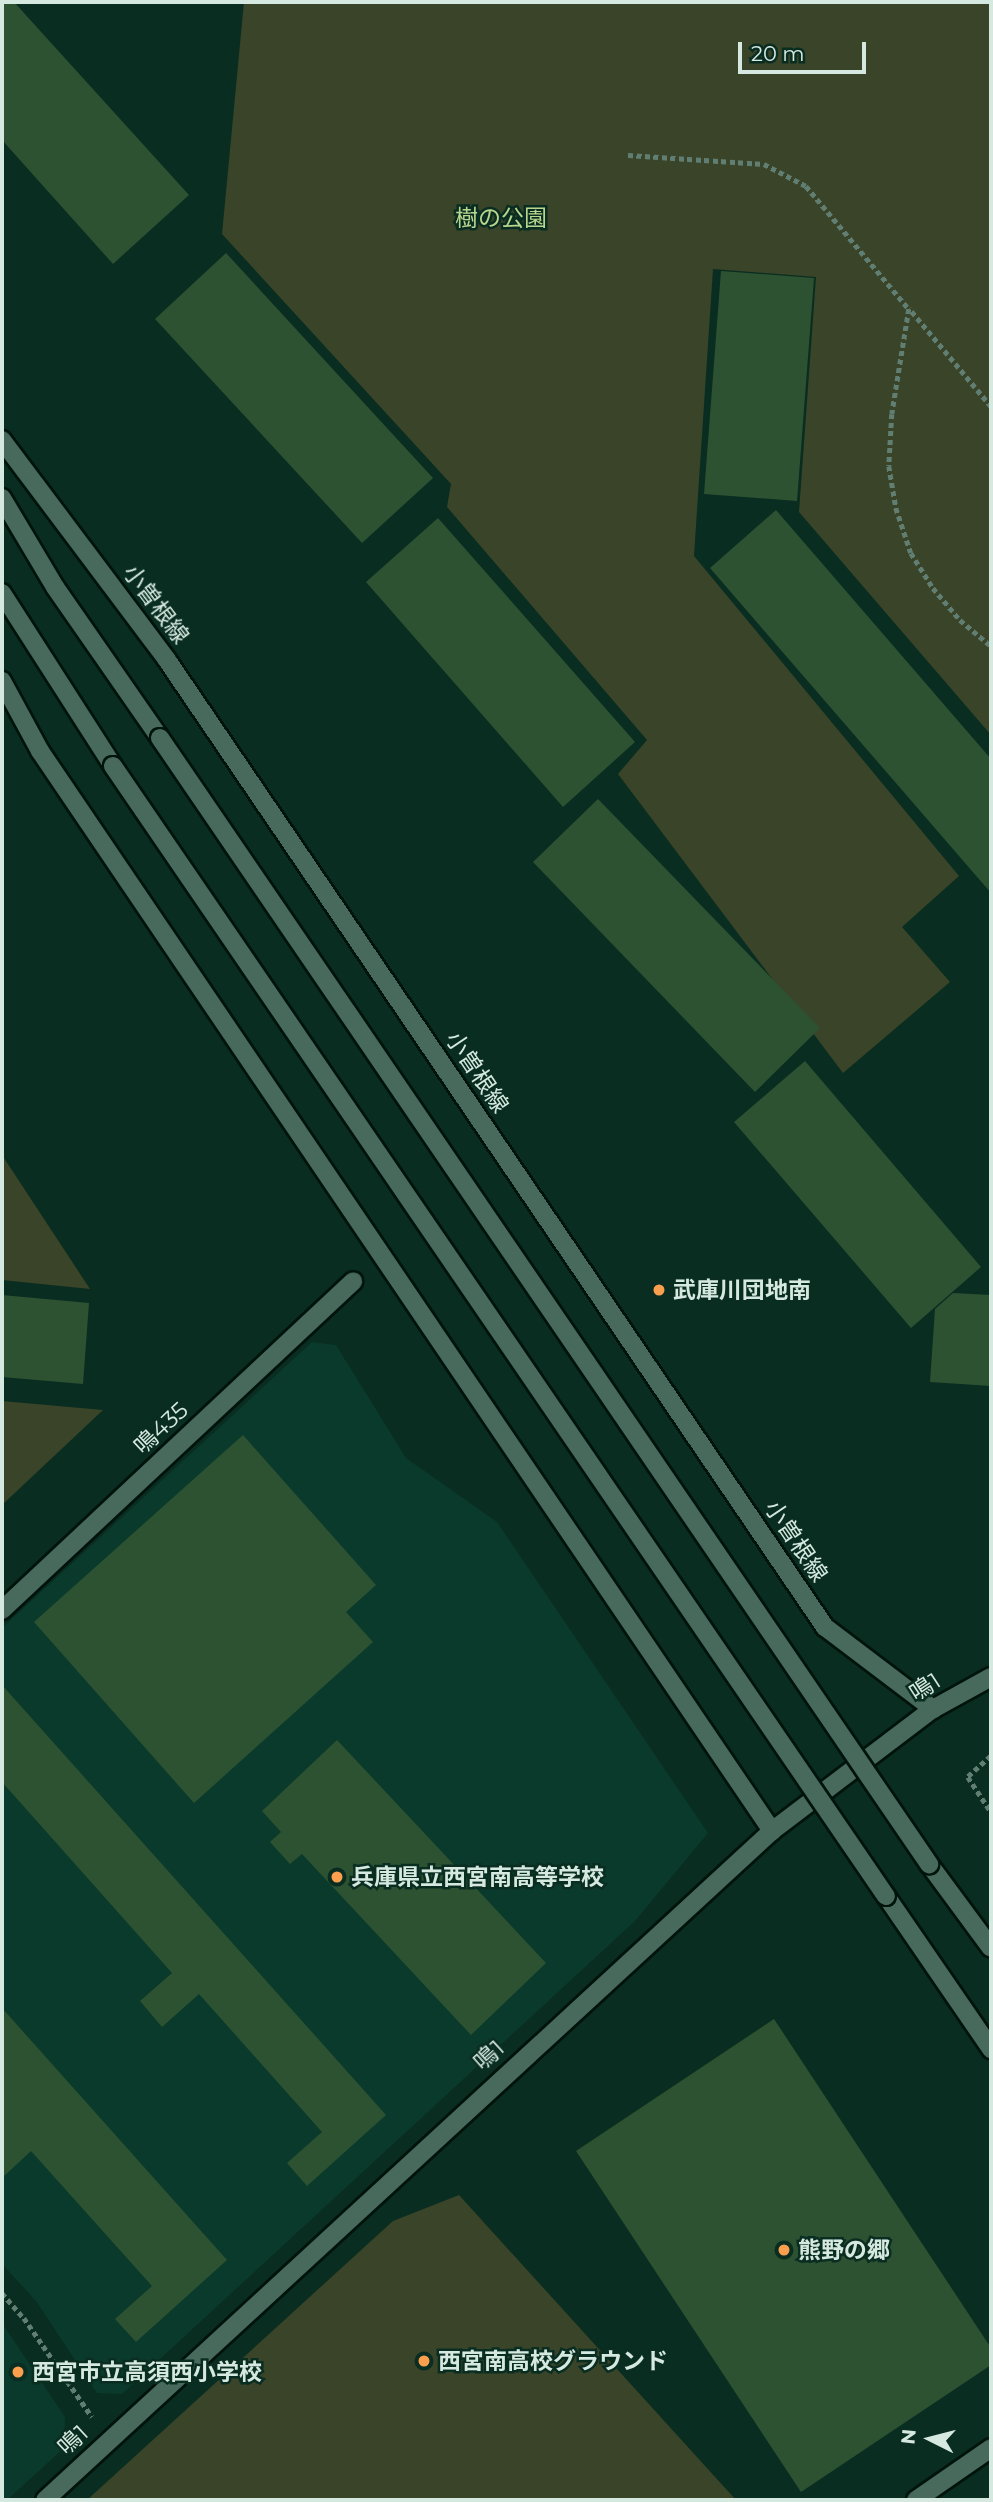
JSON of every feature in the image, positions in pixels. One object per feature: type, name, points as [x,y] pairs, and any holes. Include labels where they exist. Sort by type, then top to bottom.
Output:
[{"type":"street","name":"小曽根線","points":[[2,440],[167,660],[825,1627],[933,1709]]},
{"type":"street","points":[[2,498],[55,587],[929,1864],[991,1948]]},
{"type":"street","points":[[2,593],[113,766],[991,2049]]},
{"type":"street","points":[[2,681],[40,751],[772,1831]]},
{"type":"street","name":"鳴435","points":[[2,1609],[353,1281]]},
{"type":"street","name":"鳴1","points":[[45,2500],[772,1831],[933,1709],[991,1676]]},
{"type":"street","points":[[916,2500],[991,2448]]},
{"type":"path","points":[[628,155],[764,164],[806,186],[991,407]]},
{"type":"path","points":[[909,309],[892,414],[888,466],[896,508],[911,553],[933,588],[960,620],[991,646]]},
{"type":"path","points":[[991,1756],[968,1777],[991,1812]]},
{"type":"path","points":[[2,2294],[24,2318],[109,2441]]},
{"type":"shaded area","name":"兵庫県立西宮南高等学校","points":[[312,1342],[336,1345],[406,1458],[497,1522],[708,1833],[635,1921],[122,2394],[97,2393],[36,2301],[2,2264],[2,1628]]},
{"type":"shaded area","name":"西宮市立高須西小学校","points":[[2,2323],[65,2417],[64,2448],[7,2500],[2,2500]]},
{"type":"green space","name":"樹の公園","points":[[244,2],[991,2],[991,735],[799,512],[816,277],[713,269],[694,556],[959,876],[902,927],[950,982],[843,1073],[618,774],[647,740],[447,507],[451,484],[222,234]]},
{"type":"green space","points":[[2,1155],[90,1289],[2,1280]]},
{"type":"green space","points":[[2,1401],[103,1410],[2,1505]]},
{"type":"green space","name":"西宮南高校グラウンド","points":[[459,2195],[736,2500],[87,2500],[393,2221]]},
{"type":"building","points":[[2,2],[14,2],[189,195],[113,264],[2,140]]},
{"type":"building","points":[[226,253],[433,478],[362,543],[155,319]]},
{"type":"building","points":[[721,271],[814,278],[797,501],[704,494]]},
{"type":"building","points":[[776,510],[991,759],[991,893],[710,568]]},
{"type":"building","points":[[438,518],[635,742],[563,807],[366,582]]},
{"type":"building","points":[[598,799],[820,1028],[755,1092],[533,862]]},
{"type":"building","points":[[805,1061],[981,1267],[911,1328],[734,1122]]},
{"type":"building","points":[[953,1293],[991,1295],[991,1386],[930,1382],[935,1309]]},
{"type":"building","points":[[2,1295],[89,1303],[83,1384],[2,1377]]},
{"type":"building","points":[[243,1435],[376,1585],[346,1612],[373,1642],[194,1803],[34,1622]]},
{"type":"building","points":[[2,1685],[386,2115],[307,2186],[287,2163],[322,2132],[199,1994],[162,2027],[140,2001],[172,1973],[2,1782]]},
{"type":"building","points":[[337,1740],[546,1963],[471,2035],[302,1854],[290,1864],[270,1842],[281,1832],[262,1811]]},
{"type":"building","points":[[2,2008],[227,2260],[136,2342],[115,2319],[152,2286],[31,2151],[2,2178]]},
{"type":"building","name":"熊野の郷","points":[[774,2019],[991,2348],[991,2365],[801,2492],[576,2151]]},
{"type":"place","name":"武庫川団地南","points":[[659,1290]]},
{"type":"place","name":"兵庫県立西宮南高等学校","points":[[337,1877]]},
{"type":"place","name":"熊野の郷","points":[[784,2250]]},
{"type":"place","name":"西宮南高校グラウンド","points":[[424,2361]]},
{"type":"place","name":"西宮市立高須西小学校","points":[[18,2372]]}]
